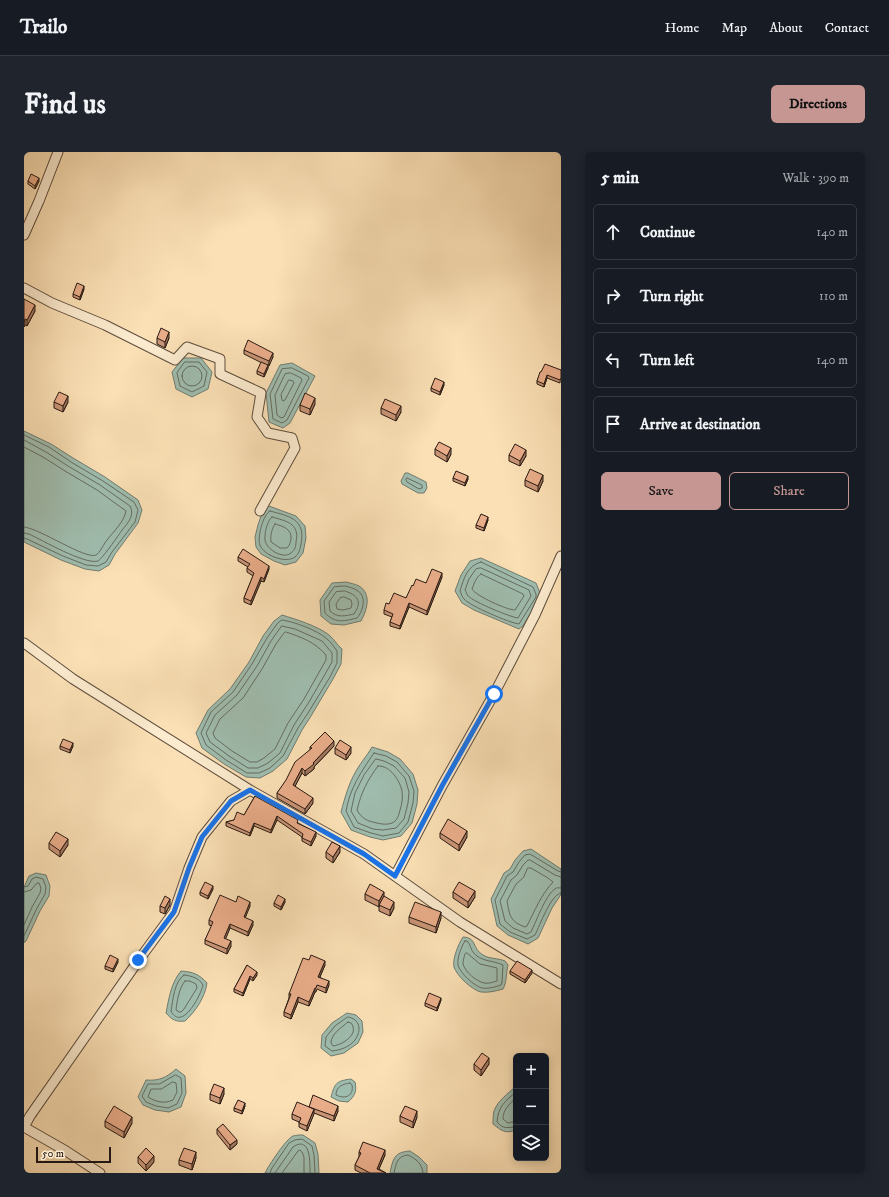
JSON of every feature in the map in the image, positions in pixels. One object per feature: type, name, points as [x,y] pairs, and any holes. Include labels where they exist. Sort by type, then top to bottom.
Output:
[{"type":"street","points":[[24,235],[58,152]]},
{"type":"street","points":[[24,288],[52,303],[105,325],[175,360],[187,347],[220,359],[220,374],[261,393],[257,417],[268,432],[292,438],[295,448],[260,511]]},
{"type":"street","points":[[395,876],[442,786],[494,694],[535,615],[561,556]]},
{"type":"street","points":[[24,643],[73,679],[250,790],[364,854],[460,922],[561,984]]},
{"type":"street","points":[[100,1173],[66,1151],[24,1127],[30,1116],[138,960],[174,912],[189,868],[202,837],[231,801],[250,790]]},
{"type":"water","points":[[183,358],[201,358],[212,372],[208,389],[192,397],[176,389],[172,372]]},
{"type":"water","points":[[292,363],[315,376],[290,423],[283,428],[269,422],[266,393],[280,365]]},
{"type":"water","points":[[24,431],[51,444],[105,477],[138,500],[142,510],[138,523],[115,554],[109,565],[99,571],[85,569],[61,560],[24,542]]},
{"type":"water","points":[[405,473],[426,482],[427,488],[424,493],[418,493],[402,484],[401,481]]},
{"type":"water","points":[[269,506],[296,516],[305,526],[306,538],[303,553],[296,562],[285,565],[274,561],[261,554],[256,547],[255,537],[258,525],[263,510]]},
{"type":"water","points":[[481,558],[536,583],[540,593],[540,598],[523,626],[519,629],[474,610],[462,603],[455,591],[461,575],[470,561]]},
{"type":"water","points":[[346,582],[359,586],[366,593],[367,602],[365,612],[361,621],[344,625],[331,624],[321,616],[320,600],[332,583]]},
{"type":"water","points":[[282,615],[313,626],[329,635],[342,649],[341,664],[302,730],[287,759],[273,771],[260,778],[246,777],[224,764],[202,748],[196,733],[208,710],[230,689],[249,662],[263,636],[274,621]]},
{"type":"water","points":[[372,747],[388,752],[400,759],[413,774],[418,790],[417,804],[412,823],[401,836],[383,840],[351,830],[341,812],[347,790],[358,768]]},
{"type":"water","points":[[531,849],[561,869],[561,893],[538,938],[528,944],[508,935],[497,926],[491,899],[504,873],[510,869],[515,860],[523,851]]},
{"type":"water","points":[[36,873],[46,875],[50,886],[49,896],[24,943],[24,887],[29,876]]},
{"type":"water","points":[[463,937],[473,941],[477,950],[483,955],[505,961],[508,965],[503,989],[489,992],[477,991],[461,978],[454,967],[454,960]]},
{"type":"water","points":[[181,971],[196,974],[207,983],[202,999],[193,1013],[185,1021],[177,1021],[166,1013],[169,996]]},
{"type":"water","points":[[347,1013],[356,1015],[362,1021],[363,1032],[358,1043],[344,1053],[331,1056],[321,1048],[322,1035],[332,1023]]},
{"type":"water","points":[[176,1069],[185,1076],[186,1093],[181,1107],[169,1112],[155,1110],[143,1105],[138,1097],[146,1080],[162,1078],[169,1075]]},
{"type":"water","points":[[351,1079],[355,1082],[356,1091],[348,1102],[339,1101],[331,1097],[335,1086],[339,1082]]},
{"type":"water","points":[[513,1089],[513,1131],[504,1131],[493,1124],[494,1111],[501,1100]]},
{"type":"water","points":[[303,1135],[315,1143],[318,1154],[319,1173],[265,1173],[290,1138],[293,1136]]},
{"type":"water","points":[[410,1151],[427,1165],[427,1173],[390,1173],[395,1157],[401,1153]]},
{"type":"building","points":[[31,174],[39,178],[35,186],[28,181]]},
{"type":"building","points":[[77,283],[84,286],[80,297],[73,294]]},
{"type":"building","points":[[24,299],[35,305],[27,320],[25,319],[24,322]]},
{"type":"building","points":[[161,328],[169,332],[165,342],[157,338]]},
{"type":"building","points":[[248,340],[273,353],[269,361],[244,350]]},
{"type":"building","points":[[261,362],[268,365],[264,374],[257,371]]},
{"type":"building","points":[[545,364],[561,370],[560,380],[547,375],[544,384],[537,381]]},
{"type":"building","points":[[435,378],[444,382],[440,392],[431,388]]},
{"type":"building","points":[[59,392],[68,396],[63,406],[54,402]]},
{"type":"building","points":[[305,393],[315,398],[310,409],[300,405]]},
{"type":"building","points":[[385,399],[401,406],[396,415],[381,408]]},
{"type":"building","points":[[439,442],[451,448],[447,456],[435,449]]},
{"type":"building","points":[[515,444],[526,450],[520,461],[509,455]]},
{"type":"building","points":[[530,469],[543,475],[538,486],[525,480]]},
{"type":"building","points":[[456,471],[468,476],[465,483],[453,478]]},
{"type":"building","points":[[481,514],[488,517],[484,528],[476,525]]},
{"type":"building","points":[[243,549],[269,566],[264,579],[261,577],[251,601],[244,598],[254,573],[247,568],[250,564],[238,557]]},
{"type":"building","points":[[432,569],[442,573],[427,611],[409,603],[400,626],[390,622],[393,614],[384,610],[386,603],[389,604],[394,593],[406,598],[416,579],[426,583]]},
{"type":"building","points":[[325,732],[334,741],[313,763],[314,764],[305,771],[302,768],[293,785],[313,798],[305,809],[277,793],[286,780],[295,762],[312,748],[310,747]]},
{"type":"building","points":[[63,739],[73,743],[70,750],[60,746]]},
{"type":"building","points":[[340,740],[351,747],[346,755],[335,748]]},
{"type":"building","points":[[255,796],[298,820],[297,823],[316,832],[311,842],[302,838],[303,834],[277,816],[271,830],[254,823],[250,833],[226,822],[234,820],[237,812],[244,815]]},
{"type":"building","points":[[448,819],[467,831],[459,845],[440,833]]},
{"type":"building","points":[[56,832],[68,839],[60,851],[49,843]]},
{"type":"building","points":[[332,842],[340,846],[333,857],[326,852]]},
{"type":"building","points":[[205,882],[213,886],[208,896],[200,892]]},
{"type":"building","points":[[459,882],[475,891],[468,902],[453,892]]},
{"type":"building","points":[[370,884],[384,892],[379,901],[365,894]]},
{"type":"building","points":[[220,895],[236,902],[238,896],[250,902],[244,917],[253,921],[248,932],[230,924],[224,938],[231,941],[227,949],[205,940],[213,922],[209,920]]},
{"type":"building","points":[[278,895],[285,899],[281,907],[274,903]]},
{"type":"building","points":[[165,896],[170,899],[165,908],[160,906]]},
{"type":"building","points":[[384,896],[394,902],[390,910],[379,905]]},
{"type":"building","points":[[415,902],[441,912],[436,927],[409,917]]},
{"type":"building","points":[[110,955],[118,959],[113,969],[105,966]]},
{"type":"building","points":[[311,955],[325,961],[318,977],[329,981],[326,988],[317,985],[309,1002],[298,997],[291,1015],[284,1012],[291,994],[289,994],[303,958],[309,960]]},
{"type":"building","points":[[517,961],[532,970],[525,980],[510,971]]},
{"type":"building","points":[[247,965],[257,972],[253,978],[250,976],[243,993],[234,989]]},
{"type":"building","points":[[429,993],[441,998],[437,1008],[425,1003]]},
{"type":"building","points":[[482,1053],[489,1058],[481,1070],[474,1064]]},
{"type":"building","points":[[214,1084],[224,1088],[220,1098],[210,1094]]},
{"type":"building","points":[[313,1095],[338,1106],[334,1116],[309,1107]]},
{"type":"building","points":[[238,1100],[245,1103],[242,1111],[234,1108]]},
{"type":"building","points":[[297,1102],[314,1109],[307,1126],[299,1123],[301,1118],[292,1114]]},
{"type":"building","points":[[114,1106],[132,1117],[124,1132],[105,1121]]},
{"type":"building","points":[[405,1106],[417,1111],[413,1122],[400,1116]]},
{"type":"building","points":[[223,1124],[237,1140],[230,1145],[217,1129]]},
{"type":"building","points":[[363,1142],[385,1150],[377,1169],[386,1173],[370,1173],[355,1165],[361,1153],[359,1152]]},
{"type":"building","points":[[146,1148],[154,1156],[146,1165],[138,1157]]},
{"type":"building","points":[[184,1148],[196,1152],[192,1164],[179,1160]]},
{"type":"route","points":[[138,960],[174,912],[189,868],[202,837],[231,801],[250,790],[364,854],[395,876],[442,786],[494,694]]}]
